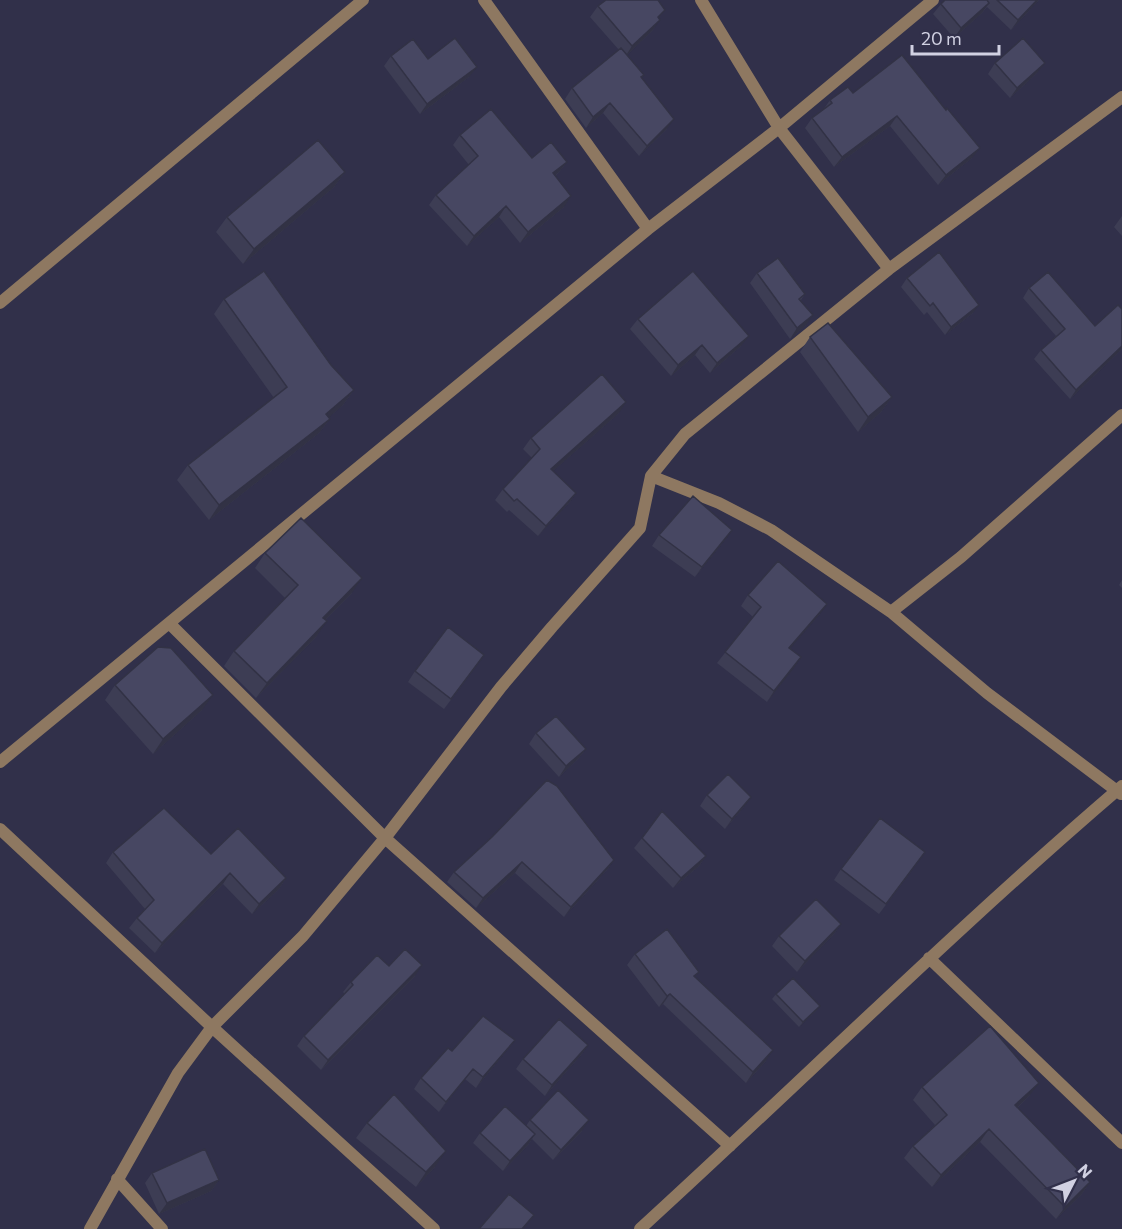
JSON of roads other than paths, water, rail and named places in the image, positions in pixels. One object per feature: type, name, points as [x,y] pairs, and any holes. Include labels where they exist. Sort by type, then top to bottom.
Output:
[{"type":"street","points":[[0,303],[363,0]]},
{"type":"street","points":[[484,0],[648,230]]},
{"type":"street","points":[[701,0],[779,128],[889,269]]},
{"type":"street","points":[[0,762],[648,230],[779,128],[933,0]]},
{"type":"street","points":[[90,1229],[178,1073],[212,1027],[303,936],[385,838],[501,687],[640,528],[651,476],[685,434],[889,269],[1122,97]]},
{"type":"street","points":[[891,612],[961,556],[1122,415]]},
{"type":"street","points":[[640,1229],[929,958],[1120,790],[987,693],[891,612],[771,530],[719,503],[651,476]]},
{"type":"street","points":[[170,624],[385,838],[730,1146]]},
{"type":"street","points":[[0,828],[212,1027],[434,1229]]},
{"type":"street","points":[[929,958],[1122,1143]]},
{"type":"street","points":[[117,1179],[162,1229]]}]
